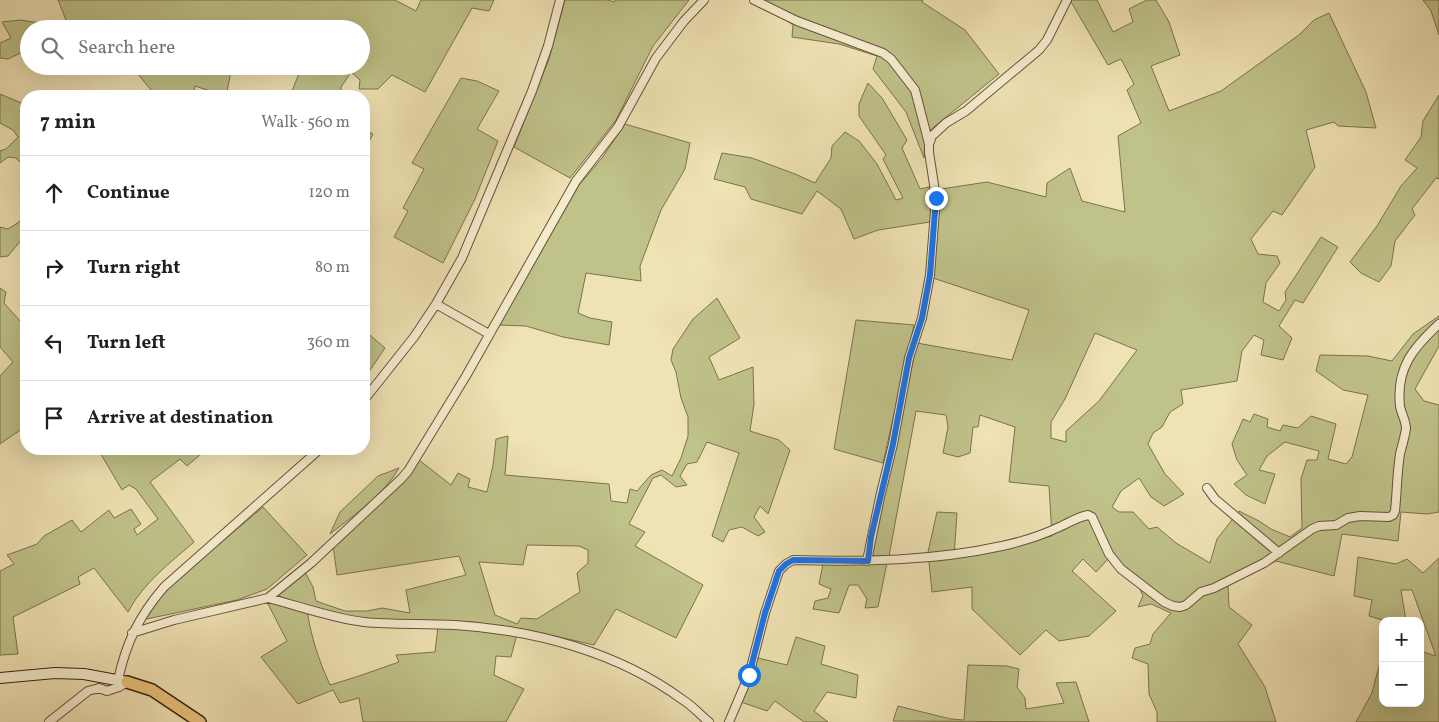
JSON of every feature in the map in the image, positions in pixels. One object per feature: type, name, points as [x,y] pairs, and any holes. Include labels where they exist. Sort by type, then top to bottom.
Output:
[{"type":"main road","points":[[0,678],[55,673],[84,674],[123,681],[152,690],[200,722]]},
{"type":"street","points":[[370,392],[414,337],[436,304],[462,258],[532,91],[548,46],[560,0]]},
{"type":"street","points":[[132,633],[174,620],[268,598],[311,563],[408,471],[448,407],[576,181],[618,127],[656,58],[684,21],[704,0]]},
{"type":"street","points":[[754,0],[797,21],[883,53],[915,90],[929,144],[936,198],[930,275],[922,318],[909,358],[868,561]]},
{"type":"street","points":[[929,144],[932,136],[946,123],[966,110],[1039,50],[1051,32],[1067,0]]},
{"type":"street","points":[[436,304],[489,334]]},
{"type":"street","points":[[729,722],[749,675],[765,613],[779,571],[793,560],[868,561],[975,551],[1005,545],[1054,529],[1088,515],[1092,517],[1109,554],[1121,569],[1164,602],[1180,607],[1186,605],[1201,592],[1214,588],[1251,570],[1279,553],[1312,529],[1320,526],[1336,525],[1348,518],[1392,515],[1395,511],[1400,455],[1406,424],[1400,408],[1401,380],[1411,352],[1439,324]]},
{"type":"street","points":[[48,722],[88,691],[98,688],[107,691],[119,687],[123,681],[122,662],[132,633],[148,606],[164,587],[313,455]]},
{"type":"street","points":[[1207,488],[1215,499],[1279,553]]},
{"type":"street","points":[[268,598],[329,615],[362,621],[495,628],[551,639],[624,664],[676,694],[709,722]]},
{"type":"green space","points":[[58,0],[395,0],[416,11],[421,0],[494,0],[489,11],[472,8],[425,92],[392,75],[378,89],[359,89],[360,80],[354,75],[370,75],[370,20],[66,20]]},
{"type":"green space","points":[[565,0],[608,0],[614,2],[615,0],[689,0],[653,46],[616,120],[570,178],[514,147],[549,59]]},
{"type":"green space","points":[[754,0],[923,0],[922,2],[965,30],[999,74],[929,131],[925,139],[924,158],[906,112],[873,69],[877,56],[839,44],[792,37],[793,25],[774,10]]},
{"type":"green space","points":[[1070,0],[1097,0],[1113,32],[1133,22],[1129,9],[1147,0],[1156,0],[1169,22],[1180,55],[1151,66],[1169,111],[1221,91],[1299,35],[1314,20],[1329,13],[1366,92],[1376,128],[1338,126],[1334,122],[1306,130],[1315,167],[1282,215],[1273,211],[1251,239],[1258,254],[1277,256],[1280,263],[1266,283],[1263,302],[1279,311],[1286,300],[1285,292],[1321,237],[1338,247],[1303,303],[1295,300],[1279,326],[1292,338],[1283,360],[1261,355],[1264,340],[1254,335],[1242,351],[1237,381],[1181,390],[1183,404],[1170,412],[1162,427],[1153,433],[1148,444],[1165,474],[1184,494],[1164,506],[1151,497],[1139,478],[1121,491],[1112,507],[1119,512],[1133,512],[1149,529],[1157,527],[1176,543],[1210,563],[1217,539],[1239,511],[1271,529],[1290,537],[1302,528],[1301,479],[1307,460],[1317,460],[1319,451],[1285,442],[1267,456],[1259,470],[1275,474],[1265,504],[1246,495],[1234,484],[1247,475],[1237,460],[1232,444],[1243,419],[1250,422],[1254,414],[1268,419],[1267,427],[1280,431],[1283,425],[1298,428],[1311,416],[1336,424],[1328,459],[1346,464],[1352,457],[1368,395],[1343,390],[1316,371],[1320,355],[1368,356],[1392,361],[1413,334],[1439,316],[1439,346],[1415,389],[1424,401],[1439,405],[1439,512],[1427,514],[1401,512],[1398,541],[1342,534],[1334,576],[1276,561],[1228,585],[1229,607],[1252,625],[1238,644],[1265,687],[1276,722],[1157,722],[1157,712],[1149,694],[1148,664],[1132,658],[1135,648],[1150,644],[1153,634],[1171,613],[1151,604],[1138,607],[1143,596],[1137,583],[1109,558],[1096,572],[1083,559],[1072,571],[1116,611],[1089,636],[1059,641],[1046,630],[1020,655],[972,609],[972,587],[932,592],[928,552],[937,512],[957,513],[954,557],[991,551],[1052,536],[1049,486],[1009,482],[1015,427],[980,415],[978,427],[973,427],[970,453],[958,457],[943,453],[948,427],[946,415],[916,411],[889,556],[871,556],[917,343],[1012,360],[1029,310],[933,278],[941,189],[987,182],[1046,197],[1047,183],[1070,168],[1082,201],[1125,212],[1118,136],[1141,123],[1127,90],[1134,84],[1121,59],[1108,65]],"holes":[[[1095,333],[1137,350],[1099,401],[1066,431],[1066,442],[1051,438],[1051,422],[1065,399]]]},
{"type":"green space","points":[[1423,0],[1439,0],[1439,35],[1431,11]]},
{"type":"green space","points":[[20,20],[20,53],[8,59],[0,58],[0,43],[11,38],[2,22]]},
{"type":"green space","points":[[139,75],[230,75],[227,90],[207,90],[195,86],[194,90],[151,90]]},
{"type":"green space","points":[[298,75],[349,75],[341,90],[292,90]]},
{"type":"green space","points":[[461,78],[477,81],[499,91],[477,129],[498,141],[475,199],[443,263],[394,237],[408,211],[403,208],[424,169],[412,163]]},
{"type":"green space","points":[[868,83],[882,98],[907,140],[902,148],[920,189],[929,187],[931,202],[930,222],[878,230],[854,239],[841,209],[817,191],[802,214],[751,199],[745,187],[714,179],[722,153],[752,158],[815,183],[831,158],[832,146],[845,132],[859,141],[877,164],[896,200],[903,198],[883,159],[886,155],[859,116],[859,104]]},
{"type":"green space","points":[[0,94],[20,102],[20,162],[16,158],[8,157],[0,163],[0,151],[6,149],[18,137],[13,130],[0,123]]},
{"type":"green space","points":[[1439,95],[1439,179],[1436,178],[1412,209],[1415,215],[1395,241],[1391,266],[1379,282],[1361,273],[1350,262],[1377,226],[1401,186],[1417,168],[1405,160],[1421,137],[1423,121]]},
{"type":"green space","points":[[625,124],[690,143],[685,169],[661,210],[640,266],[641,281],[586,273],[578,313],[590,318],[612,322],[609,345],[563,337],[526,326],[499,325],[579,185],[602,158]]},
{"type":"green space","points":[[20,221],[20,241],[8,256],[0,257],[0,227],[8,229]]},
{"type":"green space","points":[[0,288],[6,292],[4,303],[20,321],[20,430],[0,444],[0,376],[13,362],[0,347]]},
{"type":"green space","points":[[717,298],[740,338],[709,357],[719,380],[753,367],[754,404],[750,431],[779,440],[790,450],[768,514],[760,506],[754,517],[765,532],[758,536],[742,527],[729,530],[723,542],[712,536],[739,453],[707,442],[697,462],[687,464],[680,476],[687,485],[676,487],[661,475],[653,478],[629,524],[645,532],[635,546],[703,585],[676,638],[616,609],[594,645],[529,630],[472,622],[393,621],[354,617],[285,599],[276,594],[305,572],[313,587],[316,601],[345,611],[367,611],[382,608],[410,613],[406,590],[466,575],[459,556],[337,575],[333,545],[406,479],[419,460],[451,485],[458,473],[470,479],[468,487],[487,492],[496,439],[508,436],[505,475],[609,484],[611,501],[627,503],[630,489],[637,491],[651,475],[662,470],[672,476],[681,458],[688,436],[688,417],[671,360],[673,349],[693,319]],"holes":[[[527,545],[579,546],[588,550],[588,563],[577,573],[580,592],[537,619],[521,618],[517,624],[495,615],[479,562],[523,565]]]},
{"type":"green space","points":[[856,320],[914,325],[883,463],[834,449]]},
{"type":"green space","points":[[370,335],[385,348],[370,370]]},
{"type":"green space","points":[[102,455],[200,455],[187,466],[180,459],[150,482],[194,542],[149,583],[128,612],[94,568],[78,577],[80,584],[13,617],[18,654],[0,655],[0,571],[14,564],[7,555],[37,544],[44,536],[72,520],[81,532],[109,510],[114,518],[131,509],[141,524],[134,529],[137,535],[158,519],[136,489],[129,485],[122,490]]},
{"type":"green space","points":[[399,468],[377,496],[330,534],[340,512],[378,476]]},
{"type":"green space","points":[[263,507],[307,555],[267,589],[237,600],[142,620],[154,602],[178,579]]},
{"type":"green space","points":[[1358,557],[1396,564],[1407,559],[1423,573],[1439,558],[1439,722],[1356,722],[1372,693],[1379,666],[1379,707],[1424,707],[1424,652],[1436,656],[1424,623],[1424,617],[1422,617],[1412,590],[1401,590],[1405,617],[1379,617],[1379,619],[1369,616],[1372,600],[1354,596]]},
{"type":"green space","points":[[887,563],[878,607],[865,608],[867,599],[858,585],[849,585],[839,613],[813,609],[815,601],[828,598],[831,589],[819,584],[823,564]]},
{"type":"green space","points":[[267,602],[307,610],[316,649],[330,685],[399,662],[396,655],[435,652],[438,627],[517,634],[511,657],[496,656],[494,675],[524,689],[506,722],[363,722],[359,698],[340,703],[333,690],[298,704],[261,657],[287,641]]},
{"type":"green space","points":[[796,637],[825,646],[821,664],[858,675],[856,698],[827,692],[814,711],[828,722],[804,722],[775,701],[767,711],[741,702],[758,658],[787,665]]},
{"type":"green space","points":[[968,665],[1007,666],[1019,669],[1017,687],[1025,698],[1026,709],[1064,703],[1056,683],[1076,682],[1089,722],[893,721],[898,706],[951,719],[964,720]]},
{"type":"route","points":[[749,675],[773,586],[779,571],[786,564],[793,560],[868,561],[871,537],[893,444],[909,358],[922,318],[930,275],[936,198]]}]
